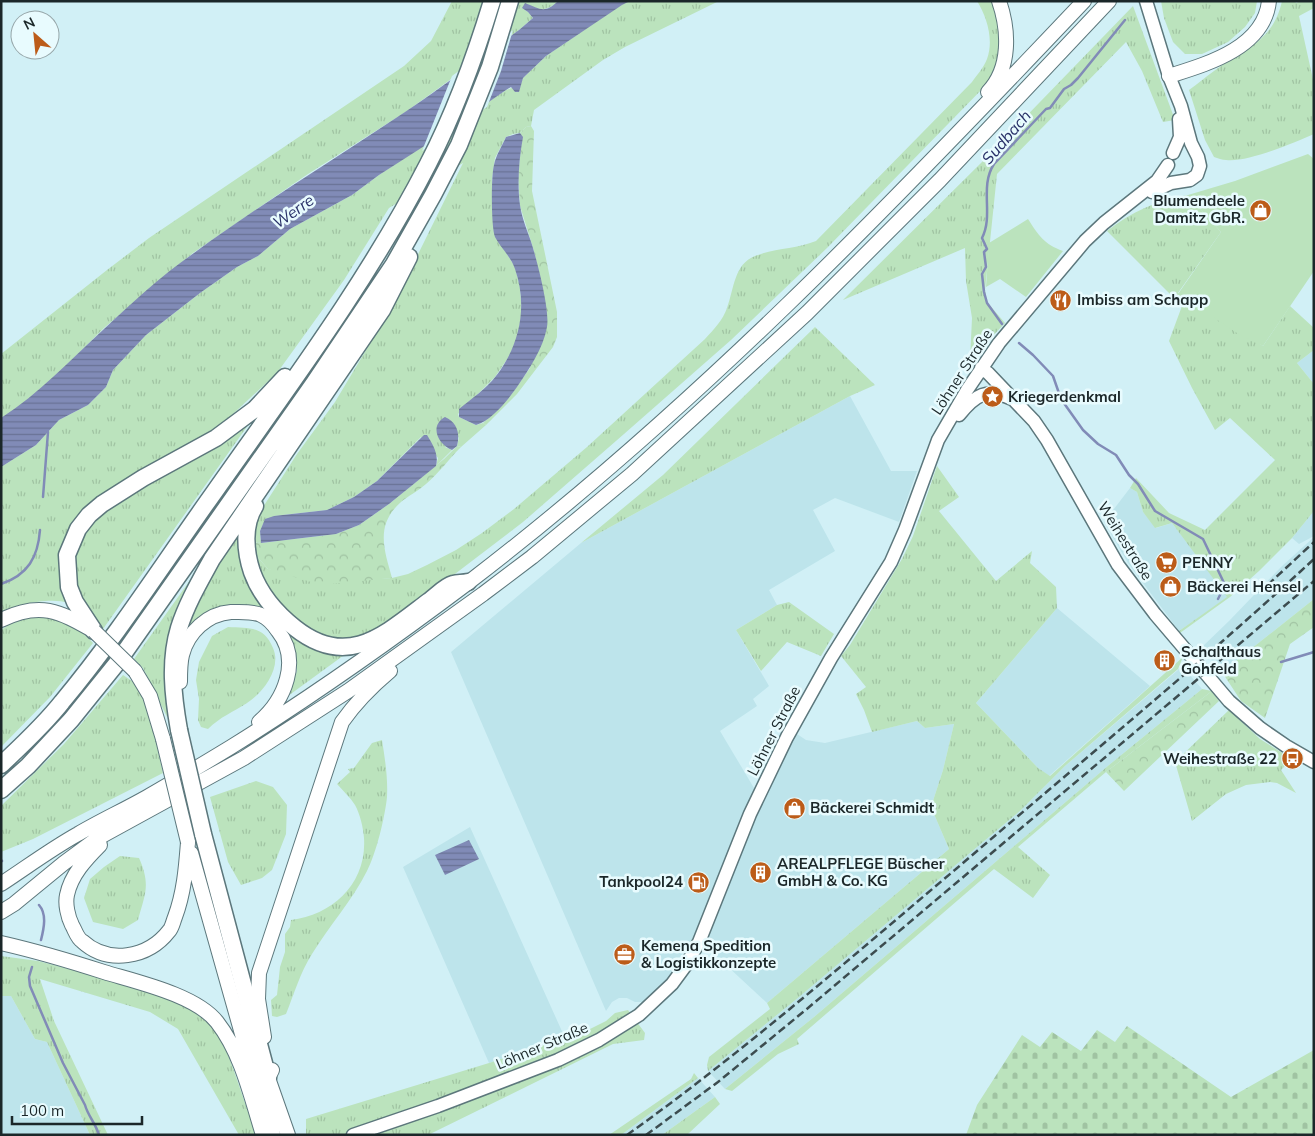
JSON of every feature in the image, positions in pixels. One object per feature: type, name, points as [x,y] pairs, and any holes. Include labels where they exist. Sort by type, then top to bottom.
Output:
[{"type":"highway","points":[[1,765],[62,704],[162,568],[357,288],[405,208],[429,162],[475,55],[492,1]]},
{"type":"highway","points":[[1,790],[28,766],[71,720],[117,663],[325,367],[394,264],[434,195],[459,145],[487,75],[510,1]]},
{"type":"highway","points":[[953,139],[964,118],[995,85],[1002,70],[1007,34],[999,1]]},
{"type":"highway","points":[[1,884],[80,832],[144,799],[232,746],[341,675],[468,582],[564,506],[636,444],[778,314],[847,247],[1084,1]]},
{"type":"highway","points":[[1,912],[14,904],[98,838],[252,753],[348,691],[532,557],[632,474],[795,324],[940,180],[1109,1]]},
{"type":"highway","points":[[1085,27],[1102,18],[1118,1]]},
{"type":"highway","points":[[1169,76],[1209,63],[1240,46],[1260,26],[1269,1]]},
{"type":"highway","points":[[288,1135],[268,1078],[203,834],[179,730],[172,673],[179,628],[212,558],[292,444],[382,310],[436,208],[434,195]]},
{"type":"highway","points":[[273,1135],[248,1056],[188,842],[163,739],[150,696],[135,671],[94,631],[74,602],[69,587],[67,555],[78,529],[89,515],[102,504],[143,478],[216,438],[255,409],[282,382],[341,301],[357,288]]},
{"type":"highway","points":[[292,444],[290,454],[253,509],[246,532],[246,549],[255,582],[268,602],[299,632],[322,644],[342,648],[357,646],[373,640],[386,632],[452,584],[468,582]]},
{"type":"highway","points":[[268,1078],[272,1070],[262,1029],[258,999],[259,973],[342,722],[368,689],[465,615],[483,594]]},
{"type":"highway","points":[[1,620],[26,610],[45,610],[72,618],[94,631]]},
{"type":"highway","points":[[179,730],[182,656],[191,636],[208,619],[222,613],[241,612],[262,615],[284,638],[289,658],[287,684],[276,704],[264,718],[232,746]]},
{"type":"highway","points":[[136,818],[115,833],[88,857],[75,874],[67,896],[69,918],[80,941],[100,953],[118,957],[134,955],[153,947],[170,930],[179,906],[185,878],[188,842]]},
{"type":"highway","points":[[1,943],[157,988],[193,1003],[207,1012],[217,1022],[229,1040],[240,1065],[262,1135]]},
{"type":"main road","points":[[1146,1],[1169,76],[1182,106],[1190,143],[1200,161],[1198,175],[1190,180],[1181,181],[1170,174],[1168,165],[1168,161],[1180,137],[1176,94]]},
{"type":"main road","points":[[1173,153],[1182,149],[1191,150],[1195,153]]},
{"type":"main road","name":"Löhner Straße","points":[[353,1135],[438,1106],[575,1052],[600,1040],[639,1015],[672,984],[686,965],[699,942],[750,814],[787,737],[835,650],[891,562],[905,530],[938,440],[981,368],[1085,241],[1158,181],[1168,165]]},
{"type":"main road","name":"Löhner Straße","points":[[1119,212],[1162,186],[1181,181]]},
{"type":"main road","name":"Weihestraße","points":[[981,368],[1034,421],[1047,440],[1118,565],[1155,614],[1229,700],[1260,728],[1314,762]]},
{"type":"main road","name":"Weihestraße","points":[[938,440],[968,403],[978,396],[994,393],[1016,401]]},
{"type":"shaded area","points":[[1314,350],[1314,384],[1297,363]]},
{"type":"shaded area","points":[[850,396],[891,471],[917,471],[899,522],[835,498],[813,510],[835,551],[769,590],[777,605],[736,630],[769,686],[753,699],[757,706],[720,731],[754,788],[764,793],[794,732],[806,740],[825,743],[917,721],[925,728],[954,724],[943,770],[931,807],[949,849],[767,1003],[699,940],[649,1005],[627,998],[619,998],[612,1002],[606,1011],[451,652],[581,543]]},
{"type":"shaded area","points":[[1130,488],[1137,492],[1143,512],[1156,528],[1172,523],[1228,597],[1179,631],[1128,563],[1104,522]]},
{"type":"shaded area","points":[[1314,511],[1314,536],[1299,544],[1292,538]]},
{"type":"shaded area","points":[[1314,537],[1314,599],[1222,672],[1201,648],[1281,567]]},
{"type":"shaded area","points":[[1057,608],[1150,686],[1049,776],[1038,768],[976,703]]},
{"type":"shaded area","points":[[1181,665],[1202,689],[1109,765],[814,1017],[725,1089],[708,1071],[1021,810],[1065,766],[1178,670]]},
{"type":"shaded area","points":[[470,827],[565,1038],[489,1063],[403,867]]},
{"type":"shaded area","points":[[1,996],[11,996],[35,1039],[47,1042],[90,1135],[1,1135]]},
{"type":"shaded area","points":[[698,1078],[715,1097],[662,1135],[621,1135]]},
{"type":"green space","points":[[452,1],[558,1],[546,9],[522,8],[533,18],[519,30],[407,111],[308,174],[193,253],[104,328],[53,379],[19,407],[1,418],[1,354],[149,238],[404,66],[431,41]]},
{"type":"green space","points":[[630,1],[719,1],[625,47],[603,60],[534,110],[531,126],[526,127],[520,133],[506,137],[495,158],[492,179],[494,233],[515,267],[520,287],[522,314],[517,338],[510,355],[495,377],[458,414],[459,417],[476,425],[483,423],[486,425],[461,447],[457,446],[459,437],[445,447],[452,450],[436,466],[438,458],[421,437],[377,481],[354,497],[327,510],[274,516],[263,524],[260,531],[261,543],[252,542],[256,518],[297,454],[335,402],[393,305],[463,163],[389,208],[344,280],[277,373],[219,427],[70,527],[68,603],[61,601],[34,602],[1,612],[1,467],[36,445],[59,420],[88,405],[106,387],[113,370],[146,335],[200,293],[237,267],[258,256],[290,229],[352,195],[506,90],[520,85],[523,78],[546,56],[622,4]]},
{"type":"green space","points":[[977,1],[992,1],[1003,27],[1000,63],[989,82],[827,248],[731,340],[523,522],[409,609],[363,637],[340,641],[316,634],[291,615],[261,583],[254,553],[268,569],[360,580],[392,578],[408,574],[456,550],[514,509],[587,447],[705,339],[723,316],[739,271],[748,260],[770,251],[801,246],[816,241],[972,82],[986,62],[990,44],[984,14]]},
{"type":"green space","points":[[1161,1],[1257,1],[1255,13],[1245,27],[1228,42],[1202,54],[1185,54],[1173,42],[1164,18]]},
{"type":"green space","points":[[1282,1],[1295,1],[1296,3],[1314,1],[1314,8],[1299,16],[1314,84],[1314,134],[1270,152],[1245,158],[1226,160],[1214,157],[1205,140],[1189,90],[1256,43],[1272,26]]},
{"type":"green space","points":[[1133,6],[1175,120],[1163,122],[1142,71],[1126,42],[997,174],[985,290],[987,302],[1005,323],[970,360],[972,318],[966,281],[965,248],[843,300],[981,163]]},
{"type":"green space","points":[[531,126],[534,131],[532,191],[557,312],[557,337],[553,347],[517,394],[486,425],[483,423],[513,392],[530,368],[539,274],[520,206],[518,177],[522,137],[520,133],[526,127]]},
{"type":"green space","points":[[1308,154],[1314,159],[1314,271],[1263,346],[1240,335],[1178,294],[1221,232],[1188,195],[1235,181]]},
{"type":"green space","points":[[1188,195],[1221,232],[1178,293],[1263,346],[1290,306],[1314,328],[1314,350],[1297,363],[1314,384],[1314,511],[1292,538],[1259,571],[1230,597],[1180,633],[1179,631],[1227,597],[1172,523],[1155,528],[1143,512],[1137,492],[1130,488],[1136,478],[1169,513],[1205,530],[1275,460],[1230,418],[1215,430],[1169,341],[1182,306],[1107,231],[1145,208],[1166,200]]},
{"type":"green space","points":[[1028,219],[1042,239],[1063,251],[1026,297],[1000,279],[986,287],[989,243]]},
{"type":"green space","points":[[815,327],[875,385],[850,396],[581,543],[663,475]]},
{"type":"green space","points":[[251,421],[103,629],[84,606],[75,582],[74,555],[83,530],[104,509]]},
{"type":"green space","points":[[457,446],[461,447],[423,487],[401,502],[387,520],[384,547],[392,578],[321,585],[268,569],[254,553],[252,542],[261,543],[336,534],[359,525],[389,504]]},
{"type":"green space","points":[[937,466],[959,497],[939,511],[996,581],[1032,551],[1030,563],[1056,587],[1057,608],[976,703],[1038,768],[1050,776],[1183,657],[1178,669],[1065,766],[1021,810],[708,1071],[709,1057],[770,1009],[767,1003],[949,849],[931,807],[943,770],[954,724],[925,728],[917,721],[872,732],[856,694],[866,687],[841,656],[850,645],[902,559],[913,536]]},
{"type":"green space","points":[[243,527],[270,609],[351,650],[288,696],[297,671],[294,649],[244,607],[183,638],[197,595]]},
{"type":"green space","points":[[193,576],[167,674],[167,717],[143,668],[134,659]]},
{"type":"green space","points":[[1314,599],[1314,627],[1290,644],[1265,718],[1241,701],[1222,672]]},
{"type":"green space","points":[[789,602],[834,634],[821,656],[787,642],[761,671],[736,630],[777,605]]},
{"type":"green space","points":[[31,617],[54,617],[74,623],[93,643],[50,697],[1,747],[1,630],[10,624]]},
{"type":"green space","points":[[228,627],[260,632],[273,648],[275,664],[265,686],[253,699],[208,729],[201,727],[198,720],[199,699],[196,680],[199,662],[212,636]]},
{"type":"green space","points":[[123,675],[135,683],[147,702],[163,773],[33,839],[1,852],[1,806],[64,744]]},
{"type":"green space","points":[[1202,689],[1212,691],[1106,772],[1018,847],[1050,875],[1033,898],[994,869],[797,1039],[799,1044],[778,1054],[732,1091],[725,1089],[814,1017],[1109,765]]},
{"type":"green space","points":[[1212,691],[1219,701],[1124,791],[1106,772]]},
{"type":"green space","points":[[1229,710],[1260,739],[1292,759],[1281,770],[1296,793],[1277,783],[1246,785],[1226,794],[1192,821],[1175,762]]},
{"type":"green space","points":[[382,740],[387,776],[387,797],[374,855],[361,882],[308,961],[286,1014],[277,1017],[272,1016],[271,1000],[277,995],[280,967],[285,952],[285,934],[290,927],[291,920],[306,917],[333,904],[344,894],[360,869],[364,838],[361,821],[355,805],[337,784],[350,772],[348,769],[354,768],[372,743]]},
{"type":"green space","points":[[256,781],[273,787],[287,805],[286,834],[272,870],[262,878],[241,885],[228,862],[210,797]]},
{"type":"green space","points":[[120,856],[139,858],[146,883],[145,896],[138,920],[123,929],[93,922],[84,898],[90,879]]},
{"type":"green space","points":[[1,956],[38,961],[104,978],[152,992],[194,1010],[222,1040],[256,1135],[239,1135],[178,1029],[150,1012],[40,979],[54,1021],[108,1135],[90,1135],[47,1042],[35,1039],[11,996],[1,996]]},
{"type":"green space","points":[[628,1010],[645,1033],[644,1040],[613,1044],[428,1135],[306,1135],[306,1119],[489,1063],[590,1029],[606,1021],[615,1013]]},
{"type":"green space","points":[[1127,1026],[1231,1097],[1314,1050],[1314,1135],[966,1135],[977,1105],[1022,1035],[1040,1047],[1052,1032],[1081,1051],[1097,1030],[1115,1042]]},
{"type":"green space","points":[[694,1073],[698,1078],[621,1135],[609,1135],[691,1079]]},
{"type":"green space","points":[[715,1097],[720,1104],[687,1135],[662,1135]]},
{"type":"water","name":"Werre","points":[[558,1],[630,1],[546,56],[523,78],[519,92],[515,92],[511,87],[506,90],[352,195],[290,229],[258,256],[237,267],[200,293],[146,335],[113,370],[106,387],[88,405],[59,420],[36,445],[1,467],[1,418],[42,387],[125,309],[159,280],[246,216],[379,130],[519,30],[533,18],[522,8],[525,3],[546,9]]},
{"type":"water","points":[[520,133],[523,137],[519,171],[520,205],[543,288],[547,310],[547,327],[539,351],[517,387],[504,404],[488,419],[476,425],[459,417],[459,409],[483,390],[496,376],[511,351],[519,325],[521,297],[519,283],[513,265],[495,237],[492,201],[493,171],[496,158],[506,137]]},
{"type":"water","points":[[445,417],[453,422],[458,433],[457,446],[452,450],[443,444],[437,435],[437,425]]},
{"type":"water","points":[[424,435],[427,435],[435,450],[436,466],[389,504],[359,525],[336,534],[261,543],[260,531],[265,519],[274,516],[327,510],[354,497],[377,481]]},
{"type":"water","points":[[469,840],[479,859],[445,875],[435,855]]},
{"type":"pier","points":[[513,30],[501,71],[487,107],[422,151],[452,76]]},
{"type":"waterway","name":"Sudbach","points":[[1002,324],[987,303],[982,274],[986,267],[984,252],[987,249],[982,238],[987,220],[987,182],[990,173],[994,164],[1046,109],[1050,108],[1064,89],[1078,78],[1125,20]]},
{"type":"waterway","name":"Sudbach","points":[[1019,343],[1053,376],[1061,399],[1083,430],[1098,444],[1116,455],[1155,511],[1203,539],[1225,585],[1218,599]]},
{"type":"waterway","points":[[43,497],[48,432]]},
{"type":"waterway","points":[[1,584],[18,576],[30,564],[37,549],[40,530]]},
{"type":"waterway","name":"Sudbach","points":[[1281,662],[1314,652]]},
{"type":"waterway","points":[[39,905],[44,917],[41,940]]},
{"type":"waterway","points":[[32,967],[29,977],[30,986],[63,1063],[99,1135]]},
{"type":"railway","points":[[1259,593],[1314,542]]},
{"type":"railway","points":[[627,1135],[712,1072],[835,972],[1181,677],[1314,559]]},
{"type":"railway","points":[[646,1135],[718,1082],[808,1008],[1314,581]]},
{"type":"place","name":"Blumendeele Damitz GbR.","points":[[1261,210]]},
{"type":"place","name":"Imbiss am Schapp","points":[[1061,300]]},
{"type":"place","name":"Kriegerdenkmal","points":[[992,397]]},
{"type":"place","name":"PENNY","points":[[1166,563]]},
{"type":"place","name":"Bäckerei Hensel","points":[[1171,587]]},
{"type":"place","name":"Schalthaus Gohfeld","points":[[1165,661]]},
{"type":"place","name":"Weihestraße 22","points":[[1293,759]]},
{"type":"place","name":"Bäckerei Schmidt","points":[[794,808]]},
{"type":"place","name":"AREALPFLEGE Büscher GmbH & Co. KG","points":[[761,873]]},
{"type":"place","name":"Tankpool24","points":[[699,882]]},
{"type":"place","name":"Kemena Spedition & Logistikkonzepte","points":[[625,955]]}]
